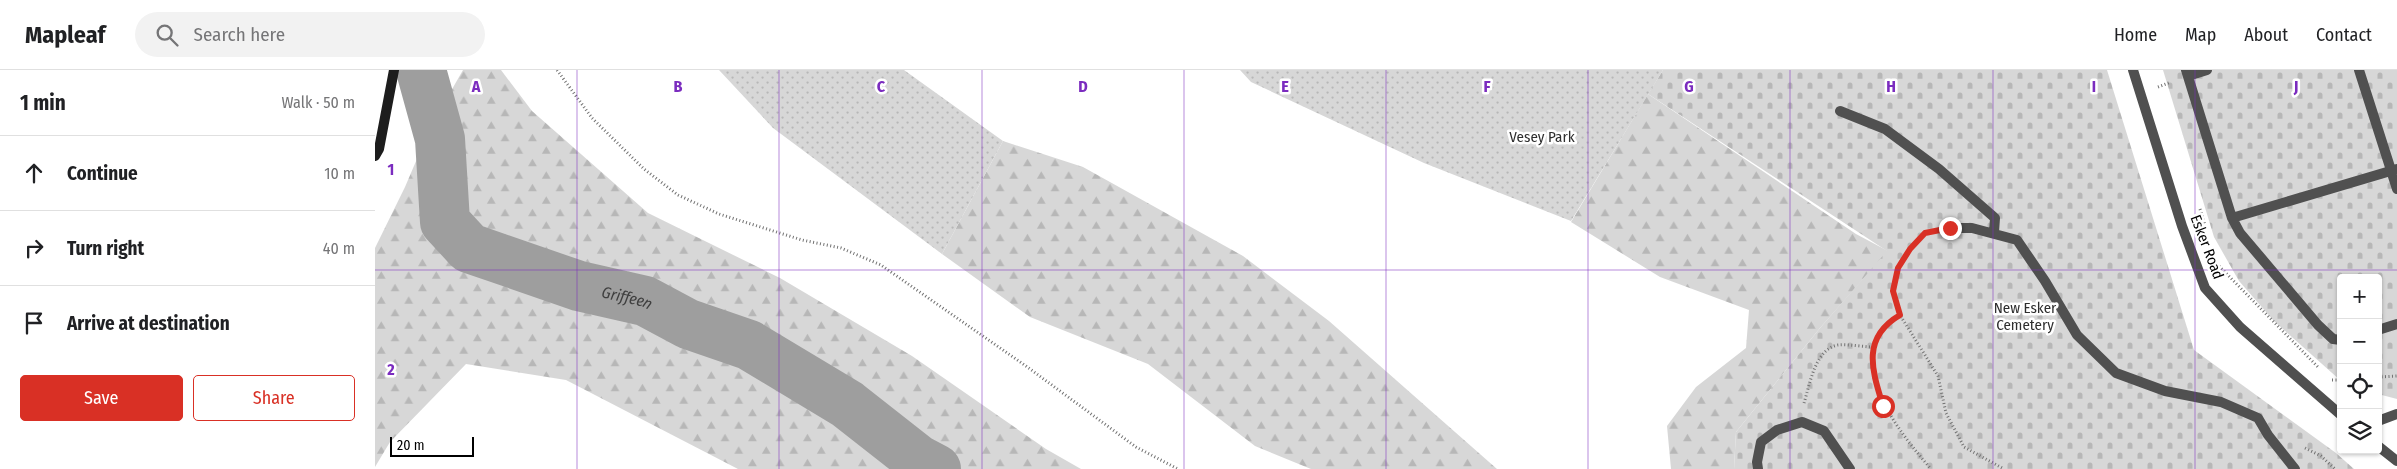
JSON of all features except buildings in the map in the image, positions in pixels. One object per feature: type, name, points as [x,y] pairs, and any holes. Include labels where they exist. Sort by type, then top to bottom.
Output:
[{"type":"main road","points":[[375,156],[379,149],[394,70]]},
{"type":"street","name":"Esker Road","points":[[2133,70],[2182,226],[2205,288],[2240,327],[2337,412]]},
{"type":"street","points":[[2207,70],[2187,73],[2232,218],[2240,233],[2318,325],[2333,339],[2337,340]]},
{"type":"street","points":[[2359,70],[2394,170],[2397,189]]},
{"type":"street","points":[[1840,112],[1885,129],[1939,169],[1995,218],[1994,232]]},
{"type":"street","points":[[2232,218],[2394,170]]},
{"type":"street","points":[[1950,228],[1972,228],[1994,232],[2017,240],[2045,281],[2077,335],[2116,373],[2165,391],[2221,402],[2258,418],[2268,435],[2295,469]]},
{"type":"street","points":[[2382,329],[2397,324]]},
{"type":"street","points":[[2382,420],[2397,414]]},
{"type":"street","points":[[1758,469],[1757,462],[1761,442],[1777,430],[1802,422],[1823,431],[1850,469]]},
{"type":"street","points":[[2382,449],[2397,461]]},
{"type":"path","points":[[557,70],[592,118],[643,169],[678,195],[719,214],[801,240],[841,248],[881,265],[1026,366],[1137,447],[1178,469]]},
{"type":"path","points":[[2140,94],[2187,73]]},
{"type":"path","points":[[1950,228],[1925,233],[1910,249],[1898,268],[1893,291],[1900,315],[1938,376],[1946,413],[1963,447],[2004,469]]},
{"type":"path","points":[[1900,315],[1886,324],[1874,347],[1872,370],[1883,406],[1905,438],[1931,469]]},
{"type":"path","points":[[1802,422],[1800,413],[1816,366],[1826,349],[1839,345],[1874,347]]},
{"type":"path","points":[[2382,377],[2397,376]]},
{"type":"green space","points":[[463,70],[501,70],[532,111],[648,213],[780,278],[912,356],[1046,449],[1081,469],[738,469],[566,380],[466,364],[390,442],[375,467],[375,248],[405,187],[431,126]]},
{"type":"green space","points":[[719,70],[904,70],[1003,141],[942,254],[773,128]]},
{"type":"green space","name":"Vesey Park","points":[[1240,70],[1663,70],[1571,221],[1424,163],[1251,82]]},
{"type":"green space","name":"New Esker Cemetery","points":[[1663,70],[2107,70],[2194,350],[2336,453],[2354,469],[1734,469],[1736,432],[1820,328],[1887,251],[1648,94]]},
{"type":"green space","points":[[2163,70],[2397,70],[2397,399],[2382,395],[2382,274],[2337,274],[2337,377],[2274,321],[2239,281],[2214,237]]},
{"type":"green space","points":[[1648,94],[1856,234],[1888,251],[1820,328],[1736,432],[1734,469],[1671,469],[1667,426],[1696,387],[1746,348],[1749,310],[1660,277],[1571,222]]},
{"type":"green space","points":[[1003,141],[1083,167],[1243,256],[1329,321],[1497,469],[1311,469],[1255,446],[1148,364],[1030,317],[942,254]]},
{"type":"waterway","name":"Griffeen","points":[[421,70],[440,139],[445,222],[469,248],[579,286],[645,301],[688,324],[749,345],[847,404],[917,459],[936,469]]},
{"type":"route","points":[[1883,406],[1872,370],[1874,347],[1886,324],[1900,315],[1893,291],[1898,268],[1910,249],[1925,233],[1950,228]]}]
